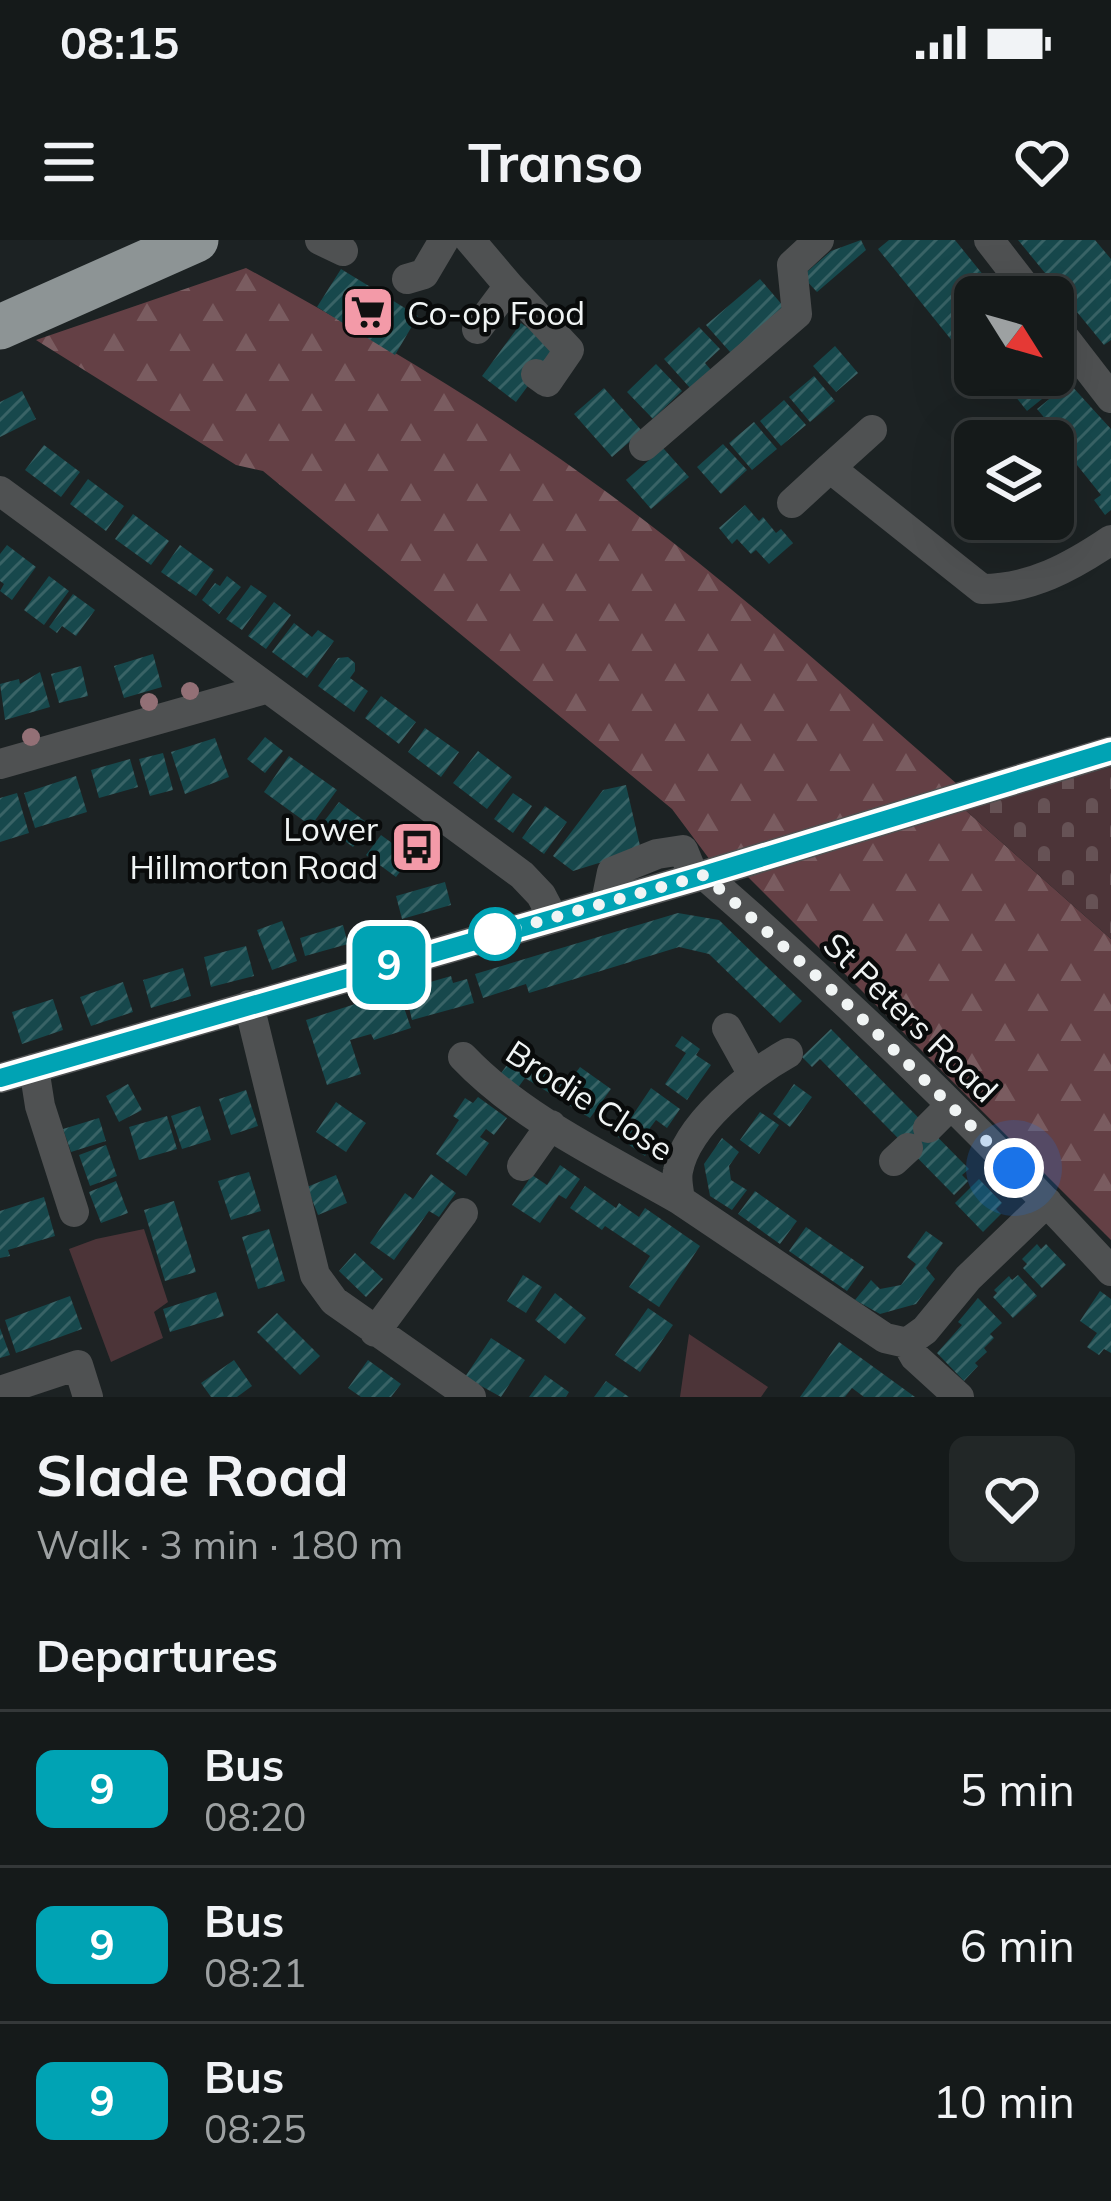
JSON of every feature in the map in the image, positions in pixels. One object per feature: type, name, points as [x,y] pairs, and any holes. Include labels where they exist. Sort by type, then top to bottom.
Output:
[{"type":"highway","points":[[0,327],[196,240]]},
{"type":"street","points":[[407,279],[424,274],[443,240]]},
{"type":"street","points":[[470,240],[569,350],[548,382],[536,374]]},
{"type":"street","points":[[644,446],[797,314],[791,265],[819,240]]},
{"type":"street","points":[[989,240],[1017,276]]},
{"type":"street","points":[[477,329],[509,286]]},
{"type":"street","points":[[1074,350],[1111,398]]},
{"type":"street","points":[[792,503],[872,430]]},
{"type":"street","points":[[830,468],[982,589],[1010,589],[1051,575],[1111,540]]},
{"type":"street","points":[[0,491],[522,875],[541,895],[553,918]]},
{"type":"street","points":[[0,764],[265,688]]},
{"type":"street","points":[[0,1078],[707,874],[1111,751]]},
{"type":"street","name":"St Peters Road","points":[[707,874],[951,1105],[1111,1271]]},
{"type":"street","points":[[249,1005],[315,1275],[334,1300],[375,1332],[429,1386],[471,1397]]},
{"type":"street","points":[[727,1028],[752,1073]]},
{"type":"street","points":[[680,1200],[676,1175],[684,1151],[752,1073],[788,1053]]},
{"type":"street","name":"Brodie Close","points":[[464,1057],[482,1076],[551,1125],[680,1200],[884,1338],[907,1343]]},
{"type":"street","points":[[34,1068],[40,1106],[74,1212]]},
{"type":"street","points":[[910,1146],[951,1105]]},
{"type":"street","points":[[522,1166],[551,1125]]},
{"type":"street","points":[[959,1397],[915,1357],[907,1343],[925,1330],[968,1278],[1047,1202]]},
{"type":"street","points":[[375,1332],[463,1213]]},
{"type":"street","points":[[0,1391],[78,1365],[88,1397]]},
{"type":"green space","points":[[246,268],[430,374],[593,482],[752,607],[957,784],[710,860],[672,809],[263,471],[236,465],[36,340]]},
{"type":"green space","points":[[1111,767],[1111,939],[963,808]]},
{"type":"green space","points":[[963,808],[1111,939],[1111,1240],[748,877]]},
{"type":"green space","points":[[144,1229],[168,1302],[154,1312],[163,1338],[111,1362],[69,1249]]},
{"type":"green space","points":[[689,1334],[768,1387],[761,1397],[680,1397]]},
{"type":"building","points":[[861,240],[866,250],[817,292],[802,276],[831,251]]},
{"type":"building","points":[[889,240],[955,240],[984,276],[954,276],[953,342],[878,249]]},
{"type":"building","points":[[1018,240],[1095,240],[1111,259],[1111,340],[1104,345],[1074,308],[1074,276],[1047,276]]},
{"type":"building","name":"Co-op Food","points":[[341,269],[418,316],[395,355],[317,307]]},
{"type":"building","points":[[760,279],[784,307],[731,353],[706,325]]},
{"type":"building","points":[[521,323],[556,348],[516,402],[482,376]]},
{"type":"building","points":[[699,327],[720,349],[705,363],[711,370],[691,389],[664,359]]},
{"type":"building","points":[[835,346],[858,373],[836,392],[813,366]]},
{"type":"building","points":[[656,364],[682,391],[653,419],[627,392]]},
{"type":"building","points":[[814,376],[835,401],[810,422],[789,397]]},
{"type":"building","points":[[604,388],[642,431],[612,457],[574,414]]},
{"type":"building","points":[[1074,388],[1111,429],[1111,510],[1105,515],[1094,500],[1101,495],[1074,461],[1074,420],[1046,420],[1037,409],[1053,396],[1074,396]]},
{"type":"building","points":[[22,391],[36,419],[0,437],[0,402]]},
{"type":"building","points":[[1015,396],[1046,396],[1027,411]]},
{"type":"building","points":[[784,400],[806,425],[781,446],[760,421]]},
{"type":"building","points":[[754,422],[777,449],[752,470],[729,443]]},
{"type":"building","points":[[723,444],[747,470],[721,494],[697,467]]},
{"type":"building","points":[[44,445],[80,472],[61,497],[25,470]]},
{"type":"building","points":[[663,448],[689,477],[651,509],[626,480]]},
{"type":"building","points":[[88,479],[124,506],[106,531],[70,504]]},
{"type":"building","points":[[745,505],[759,521],[763,517],[793,543],[769,564],[737,539],[732,544],[719,528]]},
{"type":"building","points":[[133,514],[169,541],[151,565],[115,539]]},
{"type":"building","points":[[7,545],[36,567],[12,600],[0,591],[4,584],[0,554]]},
{"type":"building","points":[[180,545],[214,570],[196,596],[161,572]]},
{"type":"building","points":[[49,576],[69,591],[44,625],[24,610]]},
{"type":"building","points":[[227,576],[241,587],[219,614],[202,600]]},
{"type":"building","points":[[251,585],[267,596],[242,630],[226,619]]},
{"type":"building","points":[[73,594],[95,610],[76,636],[62,626],[57,633],[49,627]]},
{"type":"building","points":[[274,602],[291,615],[266,649],[248,636]]},
{"type":"building","points":[[294,623],[312,637],[318,630],[334,641],[307,678],[272,652]]},
{"type":"building","points":[[153,654],[162,687],[124,698],[114,666]]},
{"type":"building","points":[[348,657],[355,663],[350,678],[368,691],[354,712],[318,686],[338,658]]},
{"type":"building","points":[[81,666],[88,696],[59,703],[51,674]]},
{"type":"building","points":[[40,672],[50,707],[5,720],[0,684],[19,679],[20,684]]},
{"type":"building","points":[[381,696],[416,722],[399,744],[365,718]]},
{"type":"building","points":[[425,728],[459,752],[441,777],[408,752]]},
{"type":"building","points":[[265,737],[283,751],[265,773],[247,759]]},
{"type":"building","points":[[215,738],[229,777],[185,794],[171,752]]},
{"type":"building","points":[[478,751],[512,777],[487,809],[453,783]]},
{"type":"building","points":[[163,753],[173,790],[150,796],[139,759]]},
{"type":"building","points":[[289,756],[337,790],[311,826],[264,792]]},
{"type":"building","points":[[130,759],[138,787],[99,798],[91,770]]},
{"type":"building","points":[[76,776],[87,812],[35,828],[24,793]]},
{"type":"building","points":[[626,785],[641,850],[573,871],[553,856],[603,790]]},
{"type":"building","points":[[17,793],[29,833],[0,842],[0,798]]},
{"type":"building","points":[[513,793],[532,806],[513,833],[494,819]]},
{"type":"building","points":[[339,802],[370,825],[353,847],[322,824]]},
{"type":"building","points":[[545,806],[567,822],[544,854],[522,838]]},
{"type":"building","points":[[381,835],[411,857],[396,877],[366,855]]},
{"type":"building","points":[[445,882],[451,905],[402,919],[396,896]]},
{"type":"building","points":[[678,913],[719,920],[802,1001],[780,1023],[709,954],[679,947],[529,993],[526,984],[483,998],[475,974]]},
{"type":"building","points":[[282,921],[297,961],[272,970],[257,930]]},
{"type":"building","points":[[343,925],[348,944],[305,956],[300,938]]},
{"type":"building","points":[[246,946],[254,976],[211,987],[204,957]]},
{"type":"building","points":[[183,968],[191,996],[151,1008],[143,980]]},
{"type":"building","points":[[451,976],[453,983],[467,979],[474,1003],[412,1020],[408,1003],[417,1001],[413,987]]},
{"type":"building","points":[[123,982],[133,1012],[91,1026],[80,997]]},
{"type":"building","points":[[398,990],[411,1028],[374,1040],[371,1034],[350,1040],[361,1074],[327,1085],[306,1020]]},
{"type":"building","points":[[53,999],[63,1030],[22,1044],[12,1012]]},
{"type":"building","points":[[831,1029],[969,1169],[962,1175],[968,1181],[954,1195],[820,1059],[812,1067],[802,1057]]},
{"type":"building","points":[[682,1036],[711,1065],[687,1100],[665,1084],[686,1053],[675,1046]]},
{"type":"building","points":[[520,1047],[569,1082],[580,1067],[611,1089],[590,1118],[525,1078],[517,1089],[499,1076]]},
{"type":"building","points":[[128,1084],[142,1110],[119,1122],[106,1096]]},
{"type":"building","points":[[794,1084],[812,1097],[790,1127],[773,1114]]},
{"type":"building","points":[[651,1088],[680,1109],[667,1128],[656,1120],[647,1132],[657,1139],[645,1156],[618,1137]]},
{"type":"building","points":[[246,1090],[258,1126],[231,1135],[219,1099]]},
{"type":"building","points":[[478,1097],[507,1118],[494,1135],[486,1129],[480,1137],[489,1143],[466,1176],[436,1154],[459,1120],[453,1116],[465,1098],[473,1103]]},
{"type":"building","points":[[336,1102],[366,1123],[346,1152],[316,1132]]},
{"type":"building","points":[[200,1106],[211,1140],[182,1149],[171,1116]]},
{"type":"building","points":[[760,1112],[779,1125],[759,1154],[740,1140]]},
{"type":"building","points":[[167,1116],[177,1149],[139,1160],[129,1127]]},
{"type":"building","points":[[99,1118],[106,1141],[71,1152],[63,1129]]},
{"type":"building","points":[[722,1138],[739,1152],[729,1166],[731,1180],[747,1190],[732,1210],[710,1196],[704,1164]]},
{"type":"building","points":[[106,1145],[117,1176],[90,1186],[79,1155]]},
{"type":"building","points":[[560,1165],[580,1179],[566,1199],[559,1195],[540,1223],[512,1205],[532,1175],[547,1185]]},
{"type":"building","points":[[249,1172],[261,1211],[231,1220],[218,1181]]},
{"type":"building","points":[[431,1174],[456,1193],[439,1217],[429,1211],[394,1260],[370,1243],[405,1193],[413,1199]]},
{"type":"building","points":[[336,1175],[347,1203],[318,1215],[307,1187]]},
{"type":"building","points":[[979,1179],[1002,1203],[996,1209],[1001,1214],[983,1232],[955,1203]]},
{"type":"building","points":[[116,1181],[128,1213],[101,1223],[89,1192]]},
{"type":"building","points":[[585,1186],[616,1208],[619,1203],[639,1217],[645,1208],[700,1246],[659,1307],[629,1287],[650,1256],[570,1208]]},
{"type":"building","points":[[755,1191],[797,1221],[780,1244],[738,1214]]},
{"type":"building","points":[[44,1197],[55,1236],[8,1250],[10,1256],[0,1258],[0,1211]]},
{"type":"building","points":[[174,1201],[196,1272],[165,1281],[144,1210]]},
{"type":"building","points":[[806,1227],[864,1267],[847,1291],[789,1251]]},
{"type":"building","points":[[269,1229],[285,1281],[258,1289],[242,1237]]},
{"type":"building","points":[[926,1231],[943,1243],[926,1268],[935,1279],[916,1304],[880,1314],[855,1300],[871,1280],[880,1289],[901,1285],[916,1264],[907,1257]]},
{"type":"building","points":[[1037,1244],[1041,1249],[1046,1244],[1066,1265],[1042,1288],[1023,1268],[1027,1264],[1022,1259]]},
{"type":"building","points":[[355,1253],[383,1279],[366,1297],[339,1271]]},
{"type":"building","points":[[523,1275],[542,1287],[526,1313],[507,1301]]},
{"type":"building","points":[[1018,1275],[1037,1296],[1013,1318],[993,1297],[1009,1276],[1012,1280]]},
{"type":"building","points":[[1100,1291],[1111,1299],[1111,1353],[1104,1349],[1099,1355],[1087,1347],[1097,1333],[1080,1321]]},
{"type":"building","points":[[216,1292],[224,1316],[170,1332],[163,1309]]},
{"type":"building","points":[[555,1293],[586,1318],[565,1344],[535,1320]]},
{"type":"building","points":[[70,1296],[82,1329],[16,1353],[5,1320]]},
{"type":"building","points":[[978,1298],[1002,1323],[990,1334],[994,1338],[984,1348],[987,1352],[964,1381],[937,1353]]},
{"type":"building","points":[[648,1308],[673,1325],[640,1372],[615,1355]]},
{"type":"building","points":[[277,1313],[320,1356],[300,1375],[257,1332]]},
{"type":"building","points":[[0,1328],[10,1355],[0,1358]]},
{"type":"building","points":[[491,1338],[525,1360],[501,1397],[465,1377]]},
{"type":"building","points":[[839,1342],[915,1397],[864,1397],[852,1388],[845,1397],[800,1397]]},
{"type":"building","points":[[234,1360],[252,1386],[237,1397],[211,1397],[201,1383]]},
{"type":"building","points":[[368,1360],[401,1384],[391,1397],[361,1397],[348,1388]]},
{"type":"building","points":[[545,1375],[569,1392],[566,1397],[529,1397]]},
{"type":"building","points":[[606,1381],[629,1397],[594,1397]]},
{"type":"bus line","name":"9","points":[[0,1078],[704,875],[1111,751]]},
{"type":"place","name":"Co-op Food","points":[[368,312]]},
{"type":"place","name":"Lower Hillmorton Road","points":[[417,847]]},
{"type":"route","points":[[495,934],[704,875],[843,1000],[1014,1168]]}]
